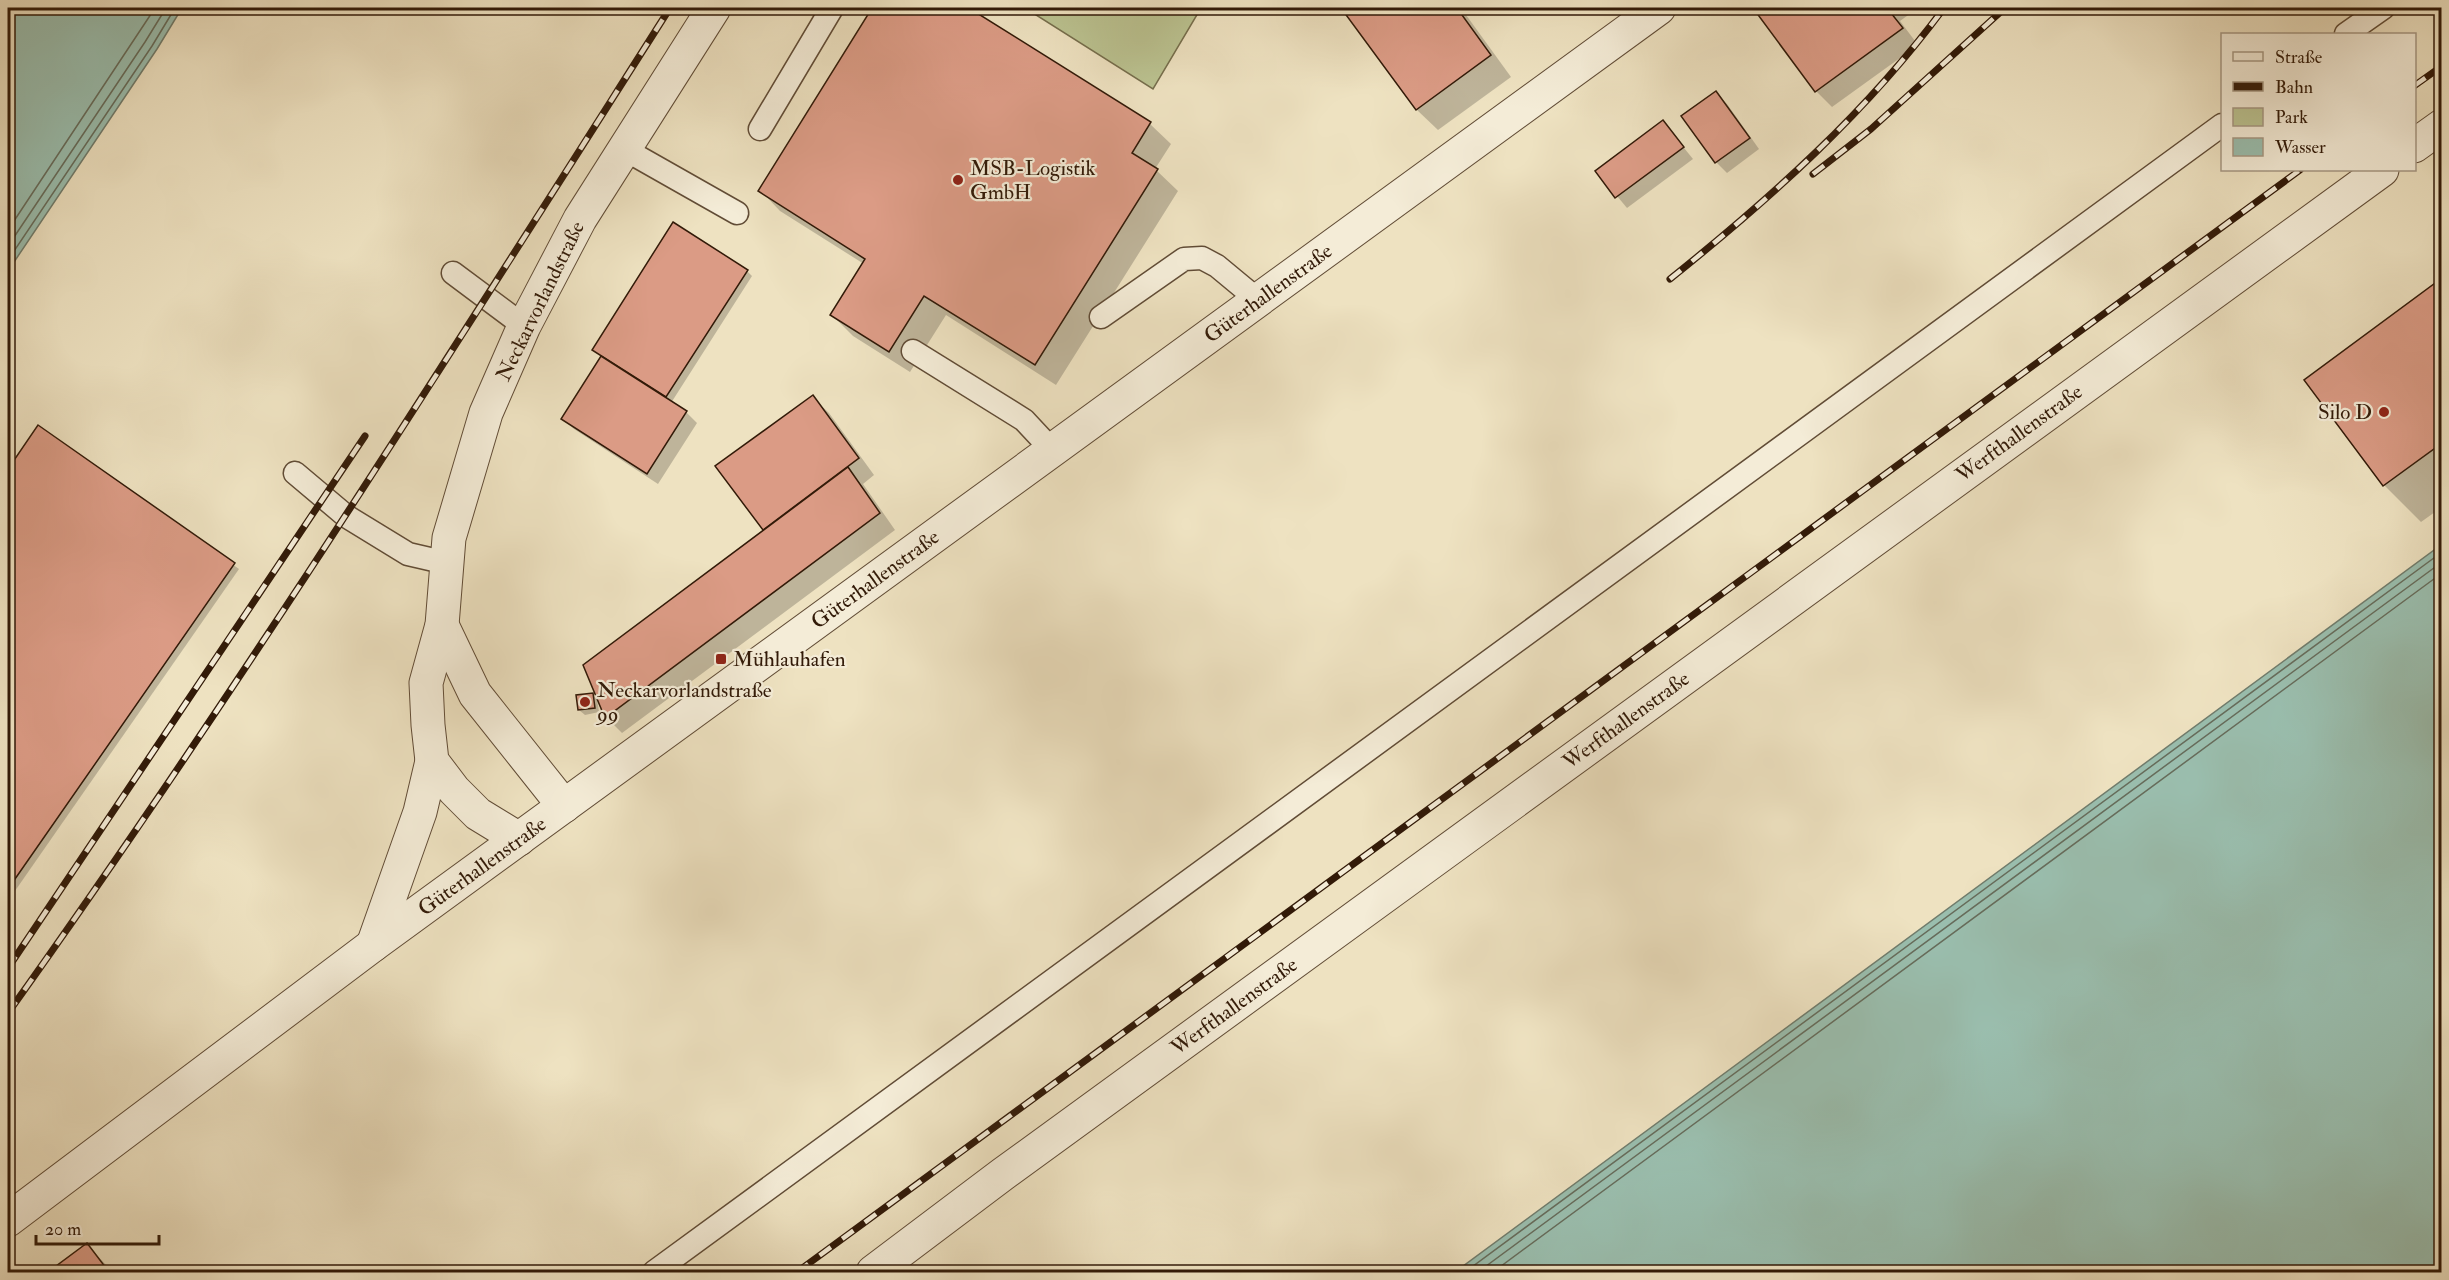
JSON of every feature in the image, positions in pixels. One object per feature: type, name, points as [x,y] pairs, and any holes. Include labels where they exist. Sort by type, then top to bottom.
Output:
[{"type":"street","name":"Neckarvorlandstraße","points":[[373,945],[420,812],[432,761],[426,683],[442,625],[448,538],[486,413],[524,326],[580,219],[714,8]]},
{"type":"street","name":"Güterhallenstraße","points":[[8,1220],[373,945],[1659,8]]},
{"type":"street","points":[[2416,145],[2442,126]]},
{"type":"street","name":"Werfthallenstraße","points":[[873,1272],[1003,1174],[2381,171]]},
{"type":"street","points":[[442,625],[475,694],[564,806]]},
{"type":"street","points":[[432,761],[454,790],[478,814],[519,840]]},
{"type":"lane","points":[[760,129],[832,8]]},
{"type":"lane","points":[[2347,33],[2383,8]]},
{"type":"lane","points":[[654,1272],[2221,126]]},
{"type":"lane","points":[[624,149],[737,213]]},
{"type":"lane","points":[[1101,317],[1184,259],[1202,258],[1217,266],[1258,300]]},
{"type":"lane","points":[[453,273],[524,326]]},
{"type":"lane","points":[[913,351],[1024,420],[1052,450]]},
{"type":"lane","points":[[295,473],[346,516],[408,554],[447,563]]},
{"type":"green space","points":[[1025,8],[1201,8],[1153,89]]},
{"type":"water","points":[[8,8],[182,8],[8,271]]},
{"type":"water","points":[[2441,545],[2441,1272],[1455,1272]]},
{"type":"building","name":"MSB-Logistik GmbH","points":[[872,8],[969,8],[1151,122],[1132,153],[1158,169],[1035,365],[924,296],[889,352],[830,315],[865,259],[758,191]]},
{"type":"building","points":[[1341,8],[1457,8],[1491,55],[1416,110]]},
{"type":"building","points":[[1753,8],[1887,8],[1903,28],[1815,92]]},
{"type":"building","points":[[1716,91],[1750,138],[1715,163],[1681,116]]},
{"type":"building","points":[[1663,120],[1684,147],[1615,198],[1595,171]]},
{"type":"building","points":[[673,222],[748,270],[666,397],[592,350]]},
{"type":"building","name":"Silo D","points":[[2442,278],[2442,443],[2383,486],[2304,380]]},
{"type":"building","points":[[601,356],[687,411],[647,474],[561,419]]},
{"type":"building","points":[[813,395],[859,458],[763,530],[715,466]]},
{"type":"building","points":[[38,425],[235,563],[8,889],[8,469]]},
{"type":"building","points":[[848,467],[880,513],[605,718],[583,665]]},
{"type":"building","name":"Neckarvorlandstraße 99","points":[[593,693],[595,708],[578,710],[576,695]]},
{"type":"building","points":[[87,1243],[109,1272],[48,1272]]},
{"type":"railway","points":[[8,1013],[180,766],[346,515],[670,8]]},
{"type":"railway","points":[[1670,279],[1745,217],[1816,152],[1883,83],[1944,8]]},
{"type":"railway","points":[[1813,174],[1871,129],[2005,8]]},
{"type":"railway","points":[[2416,85],[2442,66]]},
{"type":"railway","points":[[797,1272],[2299,171]]},
{"type":"railway","points":[[8,968],[365,436]]},
{"type":"place","name":"MSB-Logistik GmbH","points":[[958,180]]},
{"type":"place","name":"Silo D","points":[[2384,412]]},
{"type":"place","name":"Mühlauhafen","points":[[721,659]]},
{"type":"place","name":"Neckarvorlandstraße 99","points":[[585,702]]}]
